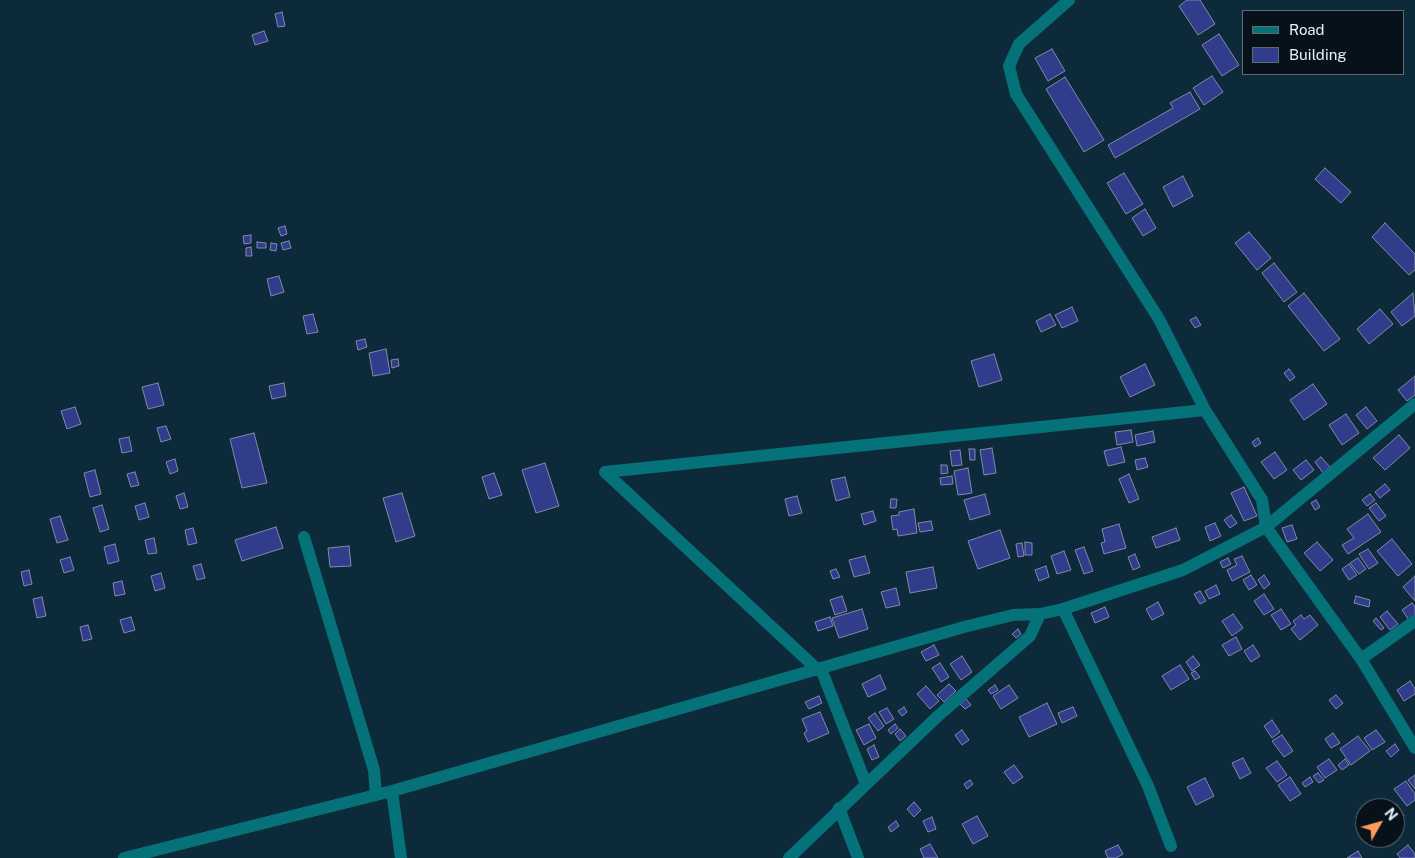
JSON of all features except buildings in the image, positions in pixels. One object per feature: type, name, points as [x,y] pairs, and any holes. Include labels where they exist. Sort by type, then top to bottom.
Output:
[{"type":"street","points":[[1068,0],[1019,44],[1009,66],[1016,94],[1159,318],[1205,410],[1262,500],[1266,527],[1361,659],[1415,748]]},
{"type":"street","points":[[124,858],[392,792],[820,670],[964,626],[1013,615],[1040,614],[1063,609],[1183,570],[1266,527],[1415,404]]},
{"type":"street","points":[[866,784],[820,670],[605,472],[1205,410]]},
{"type":"street","points":[[304,537],[374,770],[376,795]]},
{"type":"street","points":[[1063,609],[1148,786],[1171,846]]},
{"type":"street","points":[[789,858],[839,808],[939,715],[1030,636],[1040,614]]},
{"type":"street","points":[[1361,659],[1415,621]]},
{"type":"street","points":[[392,792],[401,858]]},
{"type":"street","points":[[839,808],[858,858]]}]
